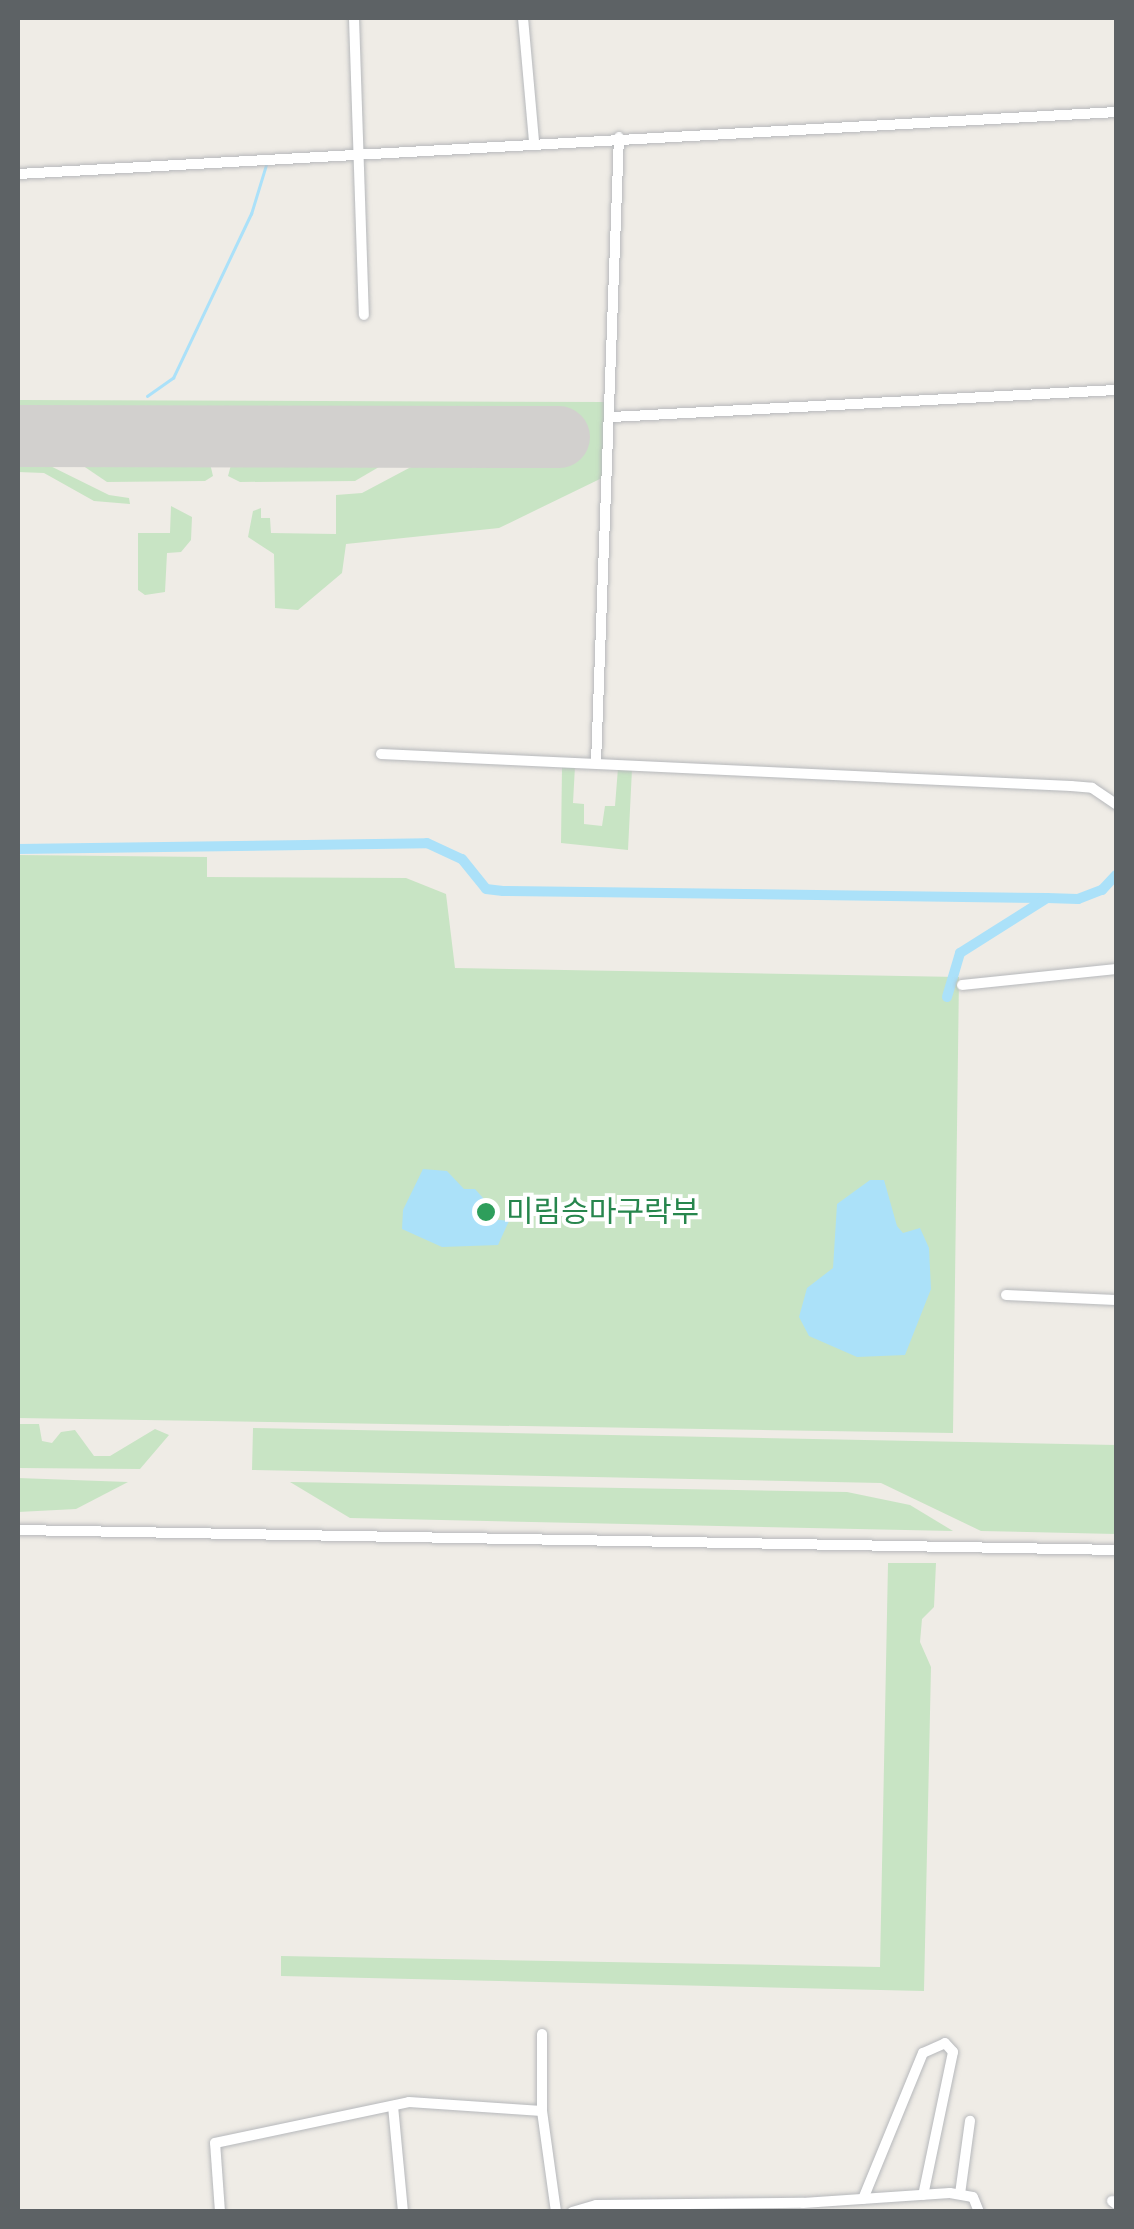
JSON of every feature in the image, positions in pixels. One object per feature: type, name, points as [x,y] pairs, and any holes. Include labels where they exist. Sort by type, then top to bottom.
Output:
[{"type":"street","points":[[354,18],[363,155],[364,315]]},
{"type":"street","points":[[524,18],[534,142]]},
{"type":"street","points":[[18,174],[619,137],[1116,112]]},
{"type":"street","points":[[596,763],[612,416],[619,137]]},
{"type":"street","points":[[612,416],[1116,390]]},
{"type":"street","points":[[381,754],[1071,786],[1092,788],[1116,804]]},
{"type":"street","points":[[962,984],[1116,969]]},
{"type":"street","points":[[1006,1296],[1116,1300]]},
{"type":"street","points":[[18,1530],[1116,1550]]},
{"type":"street","points":[[542,2034],[542,2111],[556,2212]]},
{"type":"street","points":[[862,2199],[923,2053],[945,2043],[954,2052],[923,2195]]},
{"type":"street","points":[[220,2212],[215,2142],[393,2106],[542,2111]]},
{"type":"street","points":[[393,2106],[403,2212]]},
{"type":"street","points":[[960,2194],[970,2121]]},
{"type":"street","points":[[572,2212],[596,2205],[960,2194],[973,2198],[979,2212]]},
{"type":"green space","points":[[18,400],[606,402],[602,478],[499,528],[346,544],[342,573],[298,610],[275,608],[274,554],[248,537],[253,511],[261,508],[261,518],[270,518],[271,533],[336,534],[336,495],[362,493],[443,450],[562,452],[563,424],[18,420]]},
{"type":"green space","points":[[18,450],[109,495],[129,498],[130,504],[94,501],[44,473],[18,472]]},
{"type":"green space","points":[[76,450],[207,451],[213,476],[205,481],[107,482],[73,459]]},
{"type":"green space","points":[[235,450],[391,450],[396,457],[355,481],[240,482],[228,476]]},
{"type":"green space","points":[[171,506],[192,517],[191,540],[181,552],[167,553],[165,592],[145,595],[138,590],[138,533],[170,533]]},
{"type":"green space","points":[[562,766],[575,766],[573,803],[584,804],[584,824],[602,826],[605,806],[615,806],[618,768],[632,769],[628,850],[561,843]]},
{"type":"green space","name":"미림승마구락부","points":[[18,855],[207,857],[207,877],[406,878],[446,894],[455,968],[959,977],[953,1433],[18,1418]]},
{"type":"green space","points":[[18,1424],[39,1424],[42,1441],[52,1443],[61,1432],[75,1430],[94,1456],[110,1456],[155,1429],[169,1435],[140,1469],[18,1468]]},
{"type":"green space","points":[[253,1428],[1116,1445],[1116,1534],[981,1531],[881,1483],[252,1470]]},
{"type":"green space","points":[[18,1478],[128,1482],[76,1509],[18,1512]]},
{"type":"green space","points":[[290,1482],[847,1492],[910,1505],[953,1531],[350,1518]]},
{"type":"green space","points":[[888,1563],[936,1563],[934,1607],[922,1619],[920,1642],[931,1667],[924,1991],[281,1976],[281,1956],[880,1967]]},
{"type":"water","points":[[423,1169],[447,1171],[464,1189],[475,1189],[484,1199],[483,1218],[509,1221],[498,1245],[442,1247],[402,1229],[403,1210]]},
{"type":"water","points":[[870,1180],[884,1180],[897,1226],[903,1233],[920,1228],[929,1248],[931,1289],[905,1355],[857,1357],[809,1336],[799,1317],[807,1288],[833,1268],[837,1204]]},
{"type":"waterway","points":[[147,396],[173,378],[251,214],[266,165]]},
{"type":"waterway","points":[[18,849],[427,843],[462,859],[486,889],[503,891],[1047,898]]},
{"type":"waterway","points":[[947,997],[960,953],[1047,898],[1078,899],[1102,890],[1116,875]]},
{"type":"runway","points":[[18,436],[559,437]]},
{"type":"place","name":"미림승마구락부","points":[[486,1212]]}]
